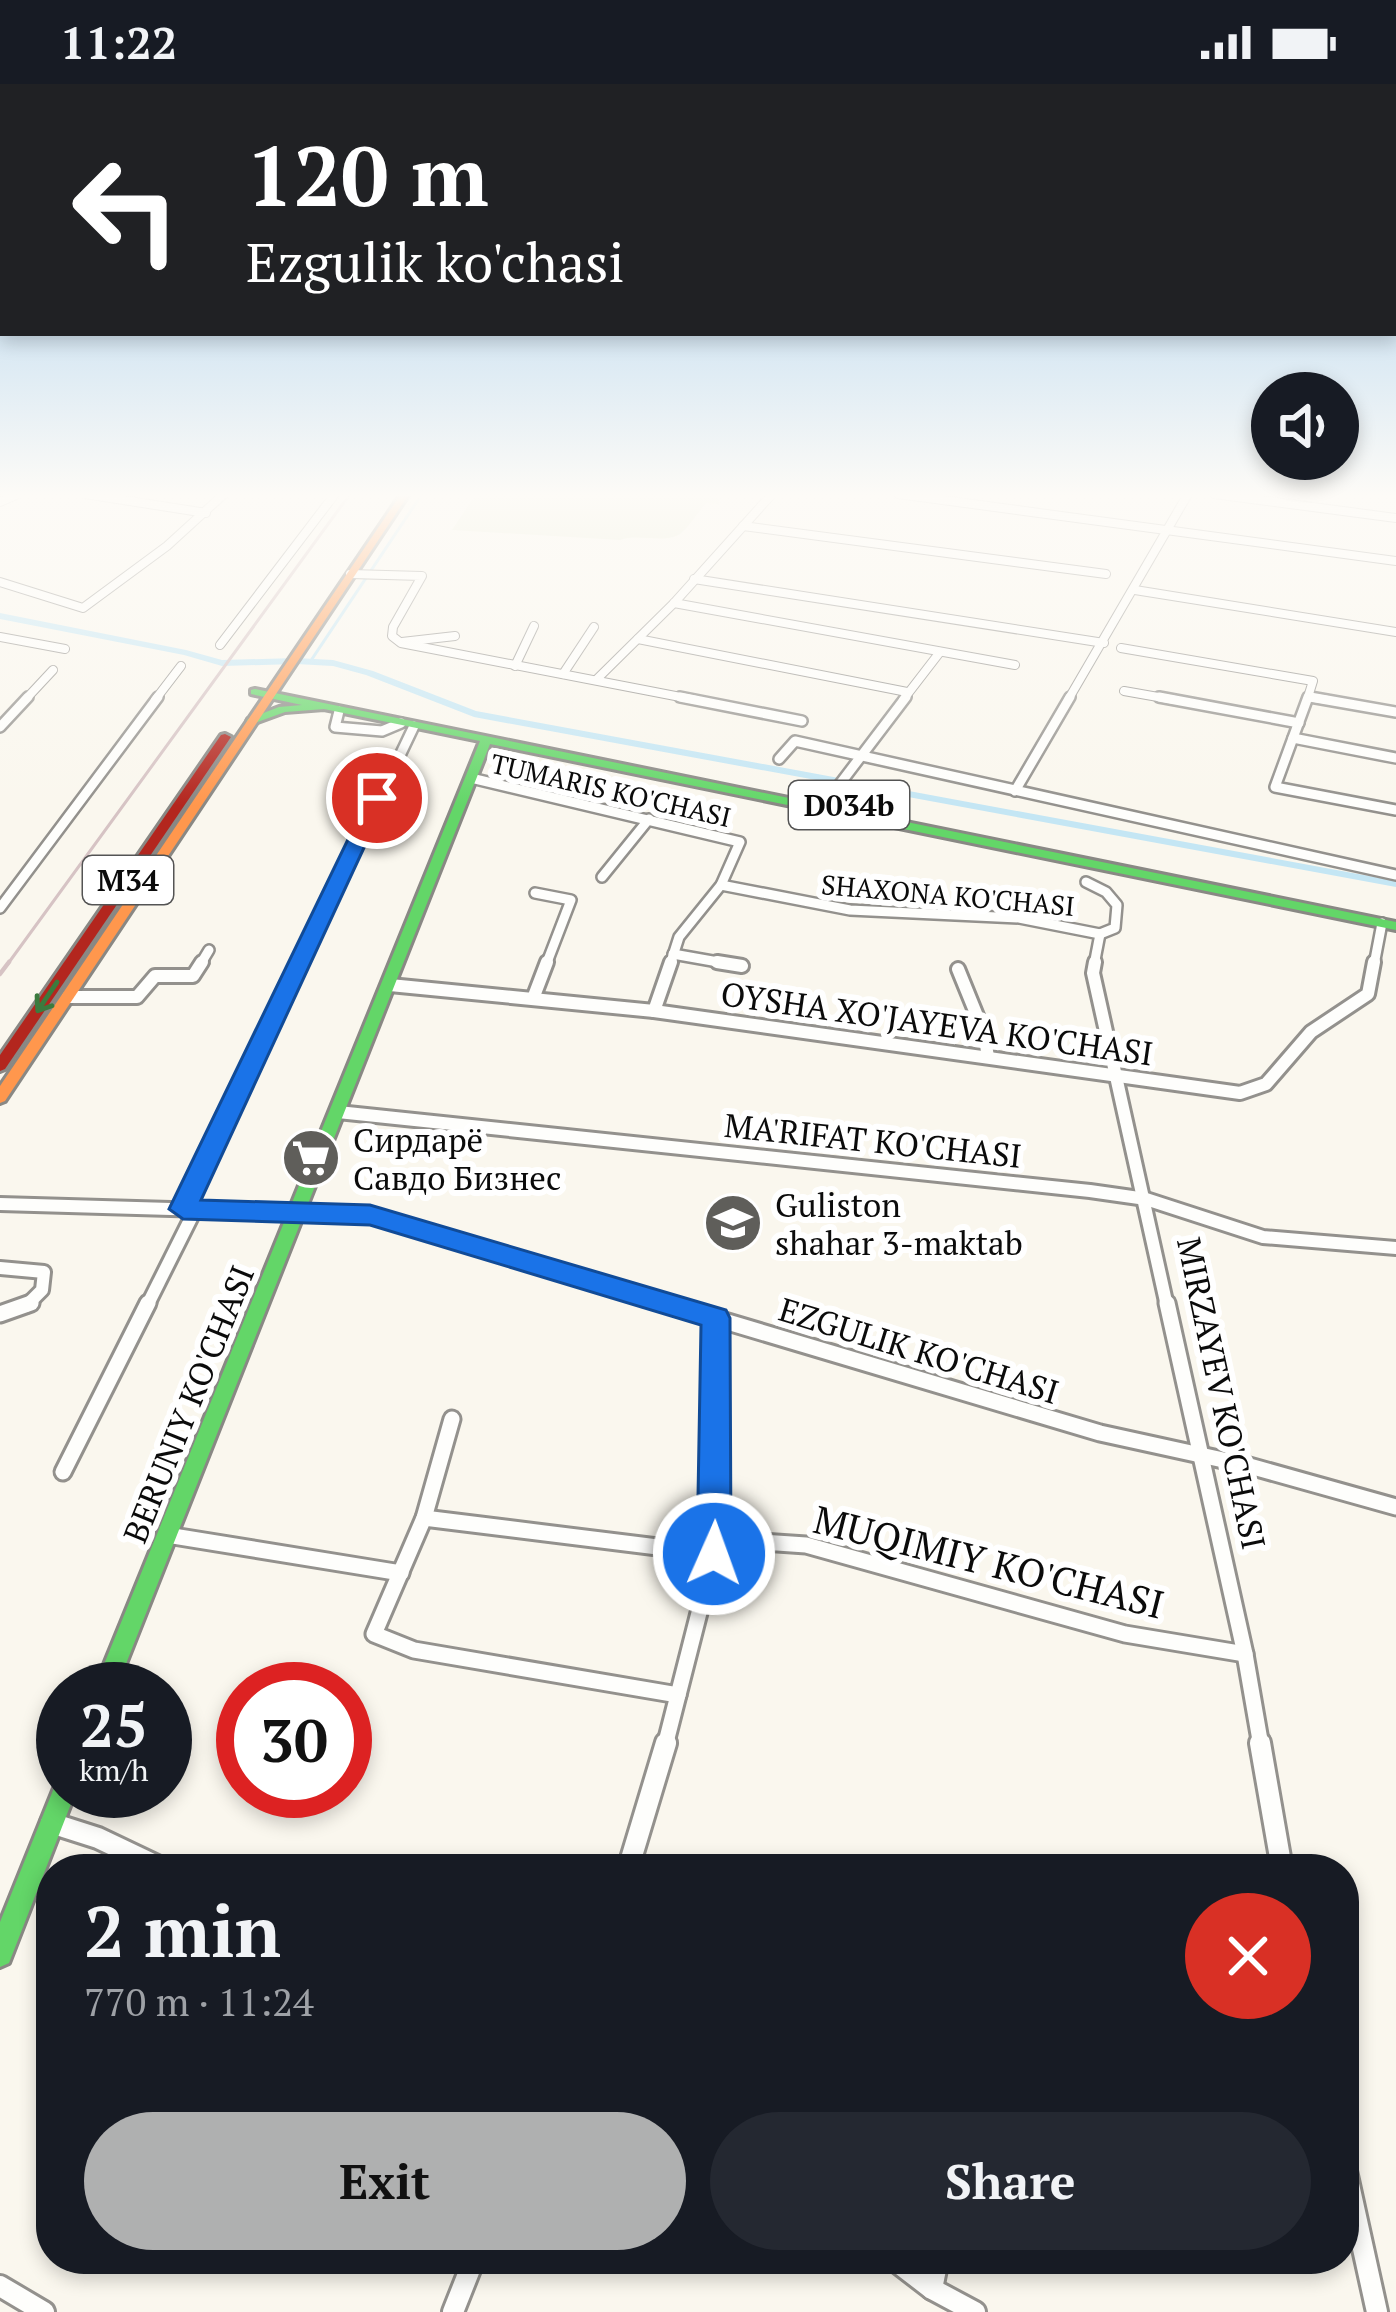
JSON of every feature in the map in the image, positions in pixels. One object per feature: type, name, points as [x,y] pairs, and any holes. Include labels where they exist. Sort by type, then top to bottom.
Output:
[{"type":"main road","name":"M34","points":[[0,1066],[325,598]]},
{"type":"main road","name":"M34","points":[[276,675],[339,598]]},
{"type":"main road","name":"D034b","points":[[276,675],[285,688],[301,695],[836,789],[1391,922]]},
{"type":"main road","name":"D034b","points":[[276,675],[329,709],[1391,922]]},
{"type":"main road","points":[[243,722],[283,709],[329,709]]},
{"type":"main road","name":"M34","points":[[0,1098],[243,722]]},
{"type":"main road","name":"BERUNIY KO'CHASI","points":[[116,1662],[486,740]]},
{"type":"main road","points":[[40,1854],[54,1818]]},
{"type":"main road","points":[[0,1954],[36,1863]]},
{"type":"street","points":[[51,598],[83,608],[96,598]]},
{"type":"street","points":[[220,645],[256,598]]},
{"type":"street","points":[[410,598],[393,627],[392,636],[401,643],[802,722]]},
{"type":"street","points":[[597,679],[678,598]]},
{"type":"street","points":[[816,598],[1104,643]]},
{"type":"street","points":[[1016,791],[1130,598]]},
{"type":"street","points":[[1185,598],[1396,632]]},
{"type":"street","points":[[674,603],[1015,665]]},
{"type":"street","points":[[515,666],[533,626]]},
{"type":"street","points":[[563,674],[594,627]]},
{"type":"street","points":[[401,643],[424,636],[455,636]]},
{"type":"street","points":[[0,637],[65,649]]},
{"type":"street","points":[[638,639],[908,692]]},
{"type":"street","points":[[1121,648],[1313,681],[1275,787],[1396,810]]},
{"type":"street","points":[[836,789],[940,652]]},
{"type":"street","points":[[0,908],[181,666]]},
{"type":"street","points":[[0,727],[53,670]]},
{"type":"street","points":[[1124,691],[1298,723]]},
{"type":"street","points":[[1308,697],[1396,712]]},
{"type":"street","points":[[64,1472],[189,1210],[408,724]]},
{"type":"street","points":[[1293,738],[1396,758]]},
{"type":"street","points":[[779,759],[796,741],[1396,875]]},
{"type":"street","name":"TUMARIS KO'CHASI","points":[[471,778],[740,842],[722,885]]},
{"type":"street","points":[[602,877],[649,819]]},
{"type":"street","name":"MIRZAYEV KO'CHASI","points":[[1086,881],[1117,904],[1115,928],[1100,934],[1093,974],[1245,1654],[1279,1854]]},
{"type":"street","points":[[0,882],[17,882]]},
{"type":"street","points":[[653,1011],[679,938],[722,885]]},
{"type":"street","name":"SHAXONA KO'CHASI","points":[[722,885],[862,911],[1023,921],[1083,927],[1100,934]]},
{"type":"street","points":[[534,996],[572,900],[535,893]]},
{"type":"street","name":"OYSHA XO'JAYEVA KO'CHASI","points":[[390,985],[653,1011],[1240,1093],[1256,1091],[1311,1032],[1368,994],[1391,922]]},
{"type":"street","points":[[68,997],[137,997],[155,976],[193,976],[209,950]]},
{"type":"street","points":[[673,953],[742,966]]},
{"type":"street","points":[[958,969],[984,1033],[988,1057]]},
{"type":"street","name":"MA'RIFAT KO'CHASI","points":[[338,1112],[867,1164],[1146,1199],[1263,1237],[1396,1248]]},
{"type":"street","name":"EZGULIK KO'CHASI","points":[[0,1204],[370,1215],[1100,1432],[1396,1507]]},
{"type":"street","points":[[0,1268],[44,1272],[46,1280],[26,1308],[0,1314]]},
{"type":"street","points":[[632,1854],[679,1695],[715,1546],[716,1318]]},
{"type":"street","points":[[452,1420],[424,1518],[374,1634],[414,1650],[679,1695]]},
{"type":"street","name":"MUQIMIY KO'CHASI","points":[[424,1518],[715,1546],[806,1545],[1125,1634],[1245,1654]]},
{"type":"street","points":[[167,1535],[401,1573]]},
{"type":"street","points":[[52,1823],[132,1854]]},
{"type":"street","points":[[1359,2230],[1377,2312]]},
{"type":"street","points":[[453,2312],[468,2274]]},
{"type":"street","points":[[912,2274],[975,2312]]},
{"type":"street","points":[[932,2289],[935,2274]]},
{"type":"street","points":[[0,2286],[44,2312]]},
{"type":"waterway","points":[[312,659],[353,598]]},
{"type":"waterway","points":[[0,616],[222,663],[333,663],[474,714],[1396,884]]},
{"type":"railway","points":[[7,965],[274,598]]},
{"type":"railway","points":[[0,974],[9,962]]},
{"type":"traffic: fast","points":[[255,692],[1396,926]]},
{"type":"traffic: fast","points":[[252,721],[283,709],[320,707]]},
{"type":"traffic: fast","points":[[116,1662],[486,740]]},
{"type":"traffic: fast","points":[[39,1854],[53,1818]]},
{"type":"traffic: fast","points":[[0,1954],[36,1862]]},
{"type":"traffic: slow","points":[[0,1098],[335,598]]},
{"type":"traffic: jam","points":[[0,1066],[225,737]]},
{"type":"place","name":"Сирдарё Савдо Бизнес","points":[[311,1158]]},
{"type":"place","name":"Guliston shahar 3-maktab","points":[[733,1223]]},
{"type":"route","points":[[377,798],[183,1209],[370,1215],[716,1318],[714,1554]]}]
